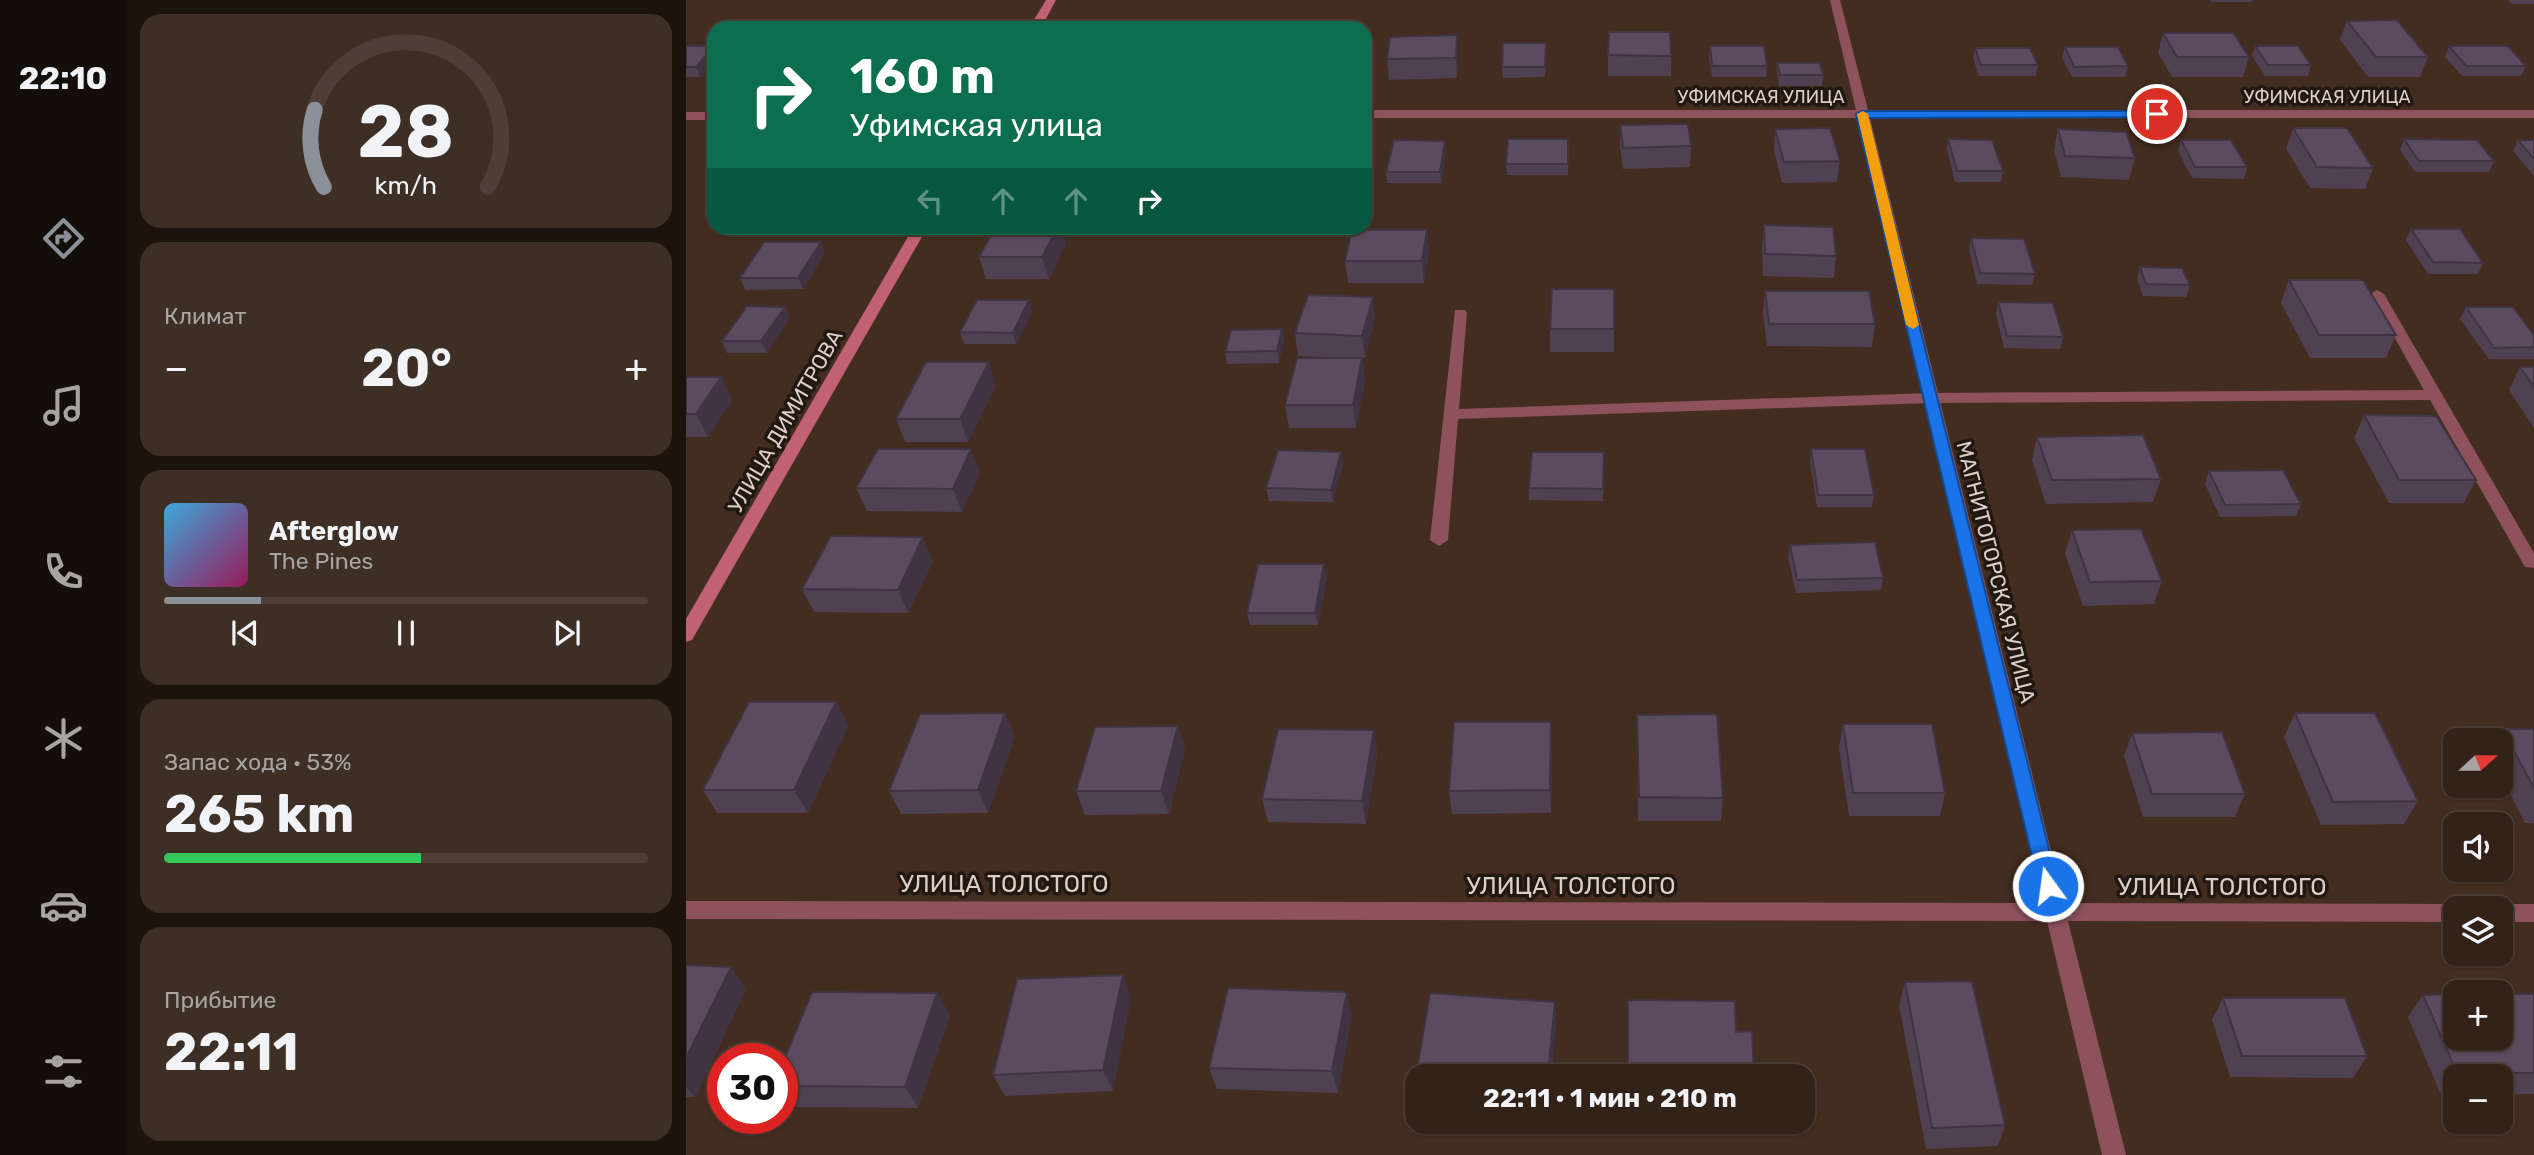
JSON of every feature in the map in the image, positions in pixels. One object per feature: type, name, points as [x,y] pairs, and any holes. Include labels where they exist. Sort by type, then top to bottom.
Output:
[{"type":"main road","points":[[1039,21],[1051,0]]},
{"type":"main road","name":"УЛИЦА ДИМИТРОВА","points":[[686,635],[916,235]]},
{"type":"street","name":"МАГНИТОГОРСКАЯ УЛИЦА","points":[[1835,0],[2113,1155]]},
{"type":"street","name":"УФИМСКАЯ УЛИЦА","points":[[1372,114],[2534,114]]},
{"type":"street","points":[[686,116],[707,116]]},
{"type":"street","points":[[2377,294],[2531,563]]},
{"type":"street","points":[[1439,540],[1460,313]]},
{"type":"street","points":[[1450,415],[1930,398],[2435,395]]},
{"type":"street","name":"УЛИЦА ТОЛСТОГО","points":[[686,910],[2443,913]]},
{"type":"street","points":[[2513,913],[2534,913]]},
{"type":"building","points":[[2397,20],[2428,57],[2376,57],[2347,21]]},
{"type":"building","points":[[1609,32],[1670,32],[1671,56],[1608,55]]},
{"type":"building","points":[[2163,33],[2233,33],[2249,57],[2177,57]]},
{"type":"building","points":[[1457,35],[1456,58],[1387,59],[1390,37]]},
{"type":"building","points":[[1503,43],[1546,43],[1545,67],[1502,67]]},
{"type":"building","points":[[686,46],[707,46],[707,54],[696,67],[686,67]]},
{"type":"building","points":[[1710,46],[1764,46],[1767,66],[1712,66]]},
{"type":"building","points":[[2255,46],[2298,46],[2311,65],[2268,65]]},
{"type":"building","points":[[2449,46],[2508,46],[2526,66],[2466,66]]},
{"type":"building","points":[[2065,47],[2118,47],[2128,66],[2074,67]]},
{"type":"building","points":[[1975,48],[2030,48],[2038,65],[1981,65]]},
{"type":"building","points":[[1777,63],[1820,63],[1823,75],[1780,75]]},
{"type":"building","points":[[1688,124],[1691,146],[1623,148],[1620,125]]},
{"type":"building","points":[[1830,128],[1840,161],[1784,162],[1775,129]]},
{"type":"building","points":[[2293,128],[2347,128],[2373,168],[2317,167]]},
{"type":"building","points":[[2058,129],[2126,132],[2135,158],[2065,156]]},
{"type":"building","points":[[1508,139],[1568,139],[1568,164],[1506,164]]},
{"type":"building","points":[[1948,139],[1992,140],[2003,171],[1957,171]]},
{"type":"building","points":[[2404,139],[2477,140],[2494,161],[2419,161]]},
{"type":"building","points":[[1394,140],[1445,141],[1440,172],[1386,172]]},
{"type":"building","points":[[2181,140],[2231,140],[2247,167],[2195,167]]},
{"type":"building","points":[[2518,140],[2534,140],[2534,159]]},
{"type":"building","points":[[1764,225],[1833,227],[1836,256],[1765,254]]},
{"type":"building","points":[[2411,229],[2460,229],[2483,263],[2433,262]]},
{"type":"building","points":[[1372,230],[1427,230],[1422,261],[1345,261],[1351,235],[1372,235]]},
{"type":"building","points":[[991,235],[1053,235],[1042,257],[979,257]]},
{"type":"building","points":[[1971,238],[2024,239],[2035,274],[1980,273]]},
{"type":"building","points":[[764,242],[821,242],[798,278],[740,278]]},
{"type":"building","points":[[2140,267],[2182,268],[2190,285],[2146,284]]},
{"type":"building","points":[[2289,280],[2363,280],[2396,335],[2319,335]]},
{"type":"building","points":[[1552,289],[1614,289],[1614,329],[1550,329]]},
{"type":"building","points":[[1765,291],[1869,291],[1875,324],[1769,324]]},
{"type":"building","points":[[1308,295],[1373,297],[1362,336],[1295,333]]},
{"type":"building","points":[[977,300],[1029,300],[1013,333],[960,332]]},
{"type":"building","points":[[1998,302],[2053,303],[2063,337],[2007,336]]},
{"type":"building","points":[[747,306],[785,307],[761,341],[722,341]]},
{"type":"building","points":[[2466,307],[2513,307],[2534,335],[2534,347],[2494,348]]},
{"type":"building","points":[[1282,329],[1277,351],[1225,352],[1231,330]]},
{"type":"building","points":[[1297,358],[1362,358],[1353,405],[1285,405]]},
{"type":"building","points":[[926,362],[989,362],[960,419],[896,419]]},
{"type":"building","points":[[2520,367],[2534,367],[2534,387]]},
{"type":"building","points":[[686,377],[721,377],[696,414],[686,414]]},
{"type":"building","points":[[2364,415],[2436,416],[2476,480],[2399,480]]},
{"type":"building","points":[[2143,435],[2161,479],[2052,480],[2037,437]]},
{"type":"building","points":[[878,449],[971,449],[953,489],[856,488]]},
{"type":"building","points":[[1811,449],[1865,449],[1874,495],[1818,495]]},
{"type":"building","points":[[1278,450],[1341,452],[1331,490],[1266,488]]},
{"type":"building","points":[[1532,452],[1604,452],[1603,489],[1529,488]]},
{"type":"building","points":[[2283,470],[2301,504],[2225,505],[2209,471]]},
{"type":"building","points":[[2141,529],[2162,581],[2090,582],[2072,530]]},
{"type":"building","points":[[831,536],[923,537],[898,590],[802,589]]},
{"type":"building","points":[[1875,542],[1883,578],[1797,580],[1790,545]]},
{"type":"building","points":[[1258,564],[1324,564],[1315,613],[1247,613]]},
{"type":"building","points":[[749,702],[836,702],[794,790],[703,790]]},
{"type":"building","points":[[1005,713],[978,790],[889,791],[920,714]]},
{"type":"building","points":[[2295,713],[2375,713],[2418,801],[2333,802]]},
{"type":"building","points":[[1717,714],[1723,798],[1639,797],[1637,715]]},
{"type":"building","points":[[1454,722],[1551,722],[1550,790],[1449,791]]},
{"type":"building","points":[[1843,724],[1932,724],[1945,793],[1853,793]]},
{"type":"building","points":[[1178,726],[1161,791],[1076,791],[1095,727]]},
{"type":"building","points":[[1278,729],[1374,730],[1362,801],[1262,799]]},
{"type":"building","points":[[2513,729],[2534,729],[2534,788],[2513,749]]},
{"type":"building","points":[[2222,732],[2245,794],[2152,794],[2132,733]]},
{"type":"building","points":[[686,965],[731,967],[686,1058]]},
{"type":"building","points":[[1123,975],[1103,1070],[993,1075],[1017,979]]},
{"type":"building","points":[[1972,981],[2005,1125],[1932,1128],[1905,982]]},
{"type":"building","points":[[1228,988],[1347,992],[1332,1071],[1209,1068]]},
{"type":"building","points":[[812,992],[937,993],[905,1087],[798,1086],[798,1043],[791,1043]]},
{"type":"building","points":[[1430,993],[1555,1002],[1549,1064],[1418,1064]]},
{"type":"building","points":[[2443,994],[2443,1041],[2423,995]]},
{"type":"building","points":[[2513,994],[2534,994],[2534,1073],[2513,1073],[2513,1064],[2453,1064],[2447,1050],[2513,1050]]},
{"type":"building","points":[[2223,998],[2345,998],[2367,1056],[2242,1056]]},
{"type":"building","points":[[1628,1000],[1735,1001],[1736,1032],[1752,1031],[1753,1064],[1628,1064]]},
{"type":"slow traffic","points":[[1863,114],[1913,325]]},
{"type":"route","points":[[2048,886],[1862,114],[2157,114]]}]
